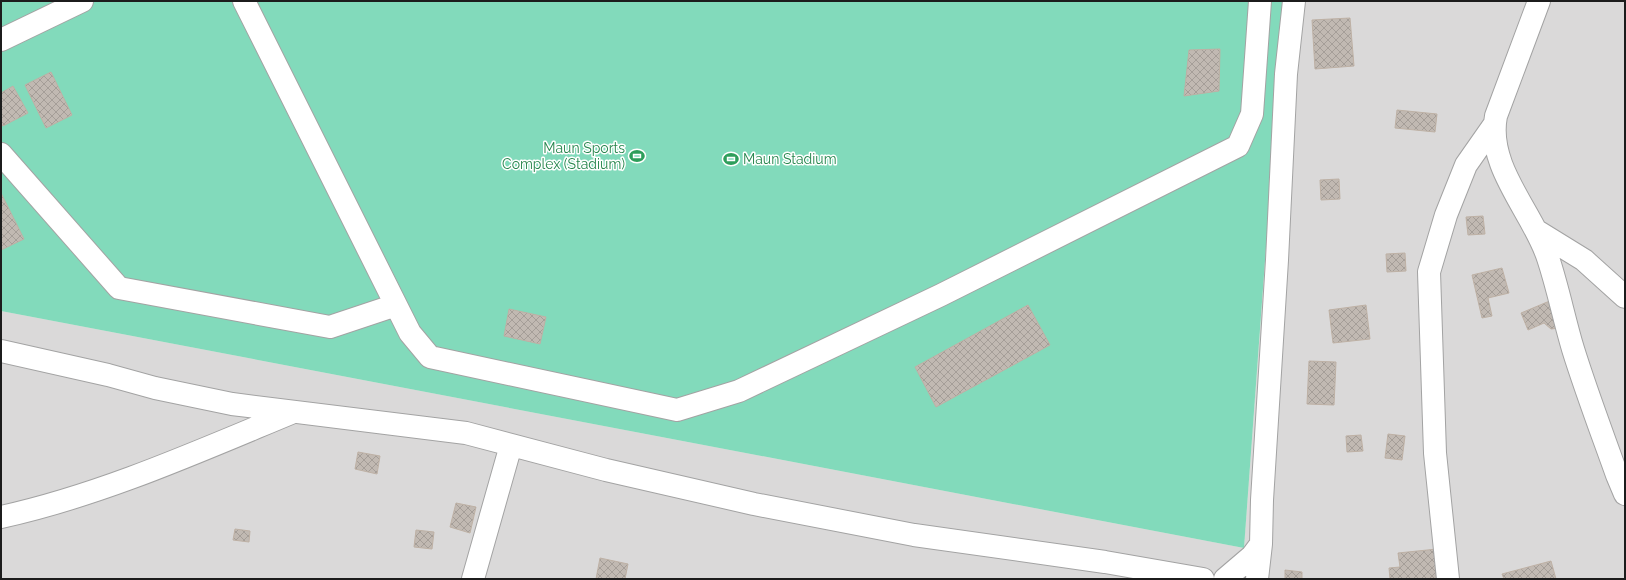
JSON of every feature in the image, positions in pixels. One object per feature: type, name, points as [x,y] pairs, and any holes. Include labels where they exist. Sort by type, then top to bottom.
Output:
[{"type":"street","points":[[1,40],[82,1]]},
{"type":"street","points":[[244,1],[410,333],[430,357],[677,410],[739,391],[941,295],[1238,146],[1252,114],[1260,1]]},
{"type":"street","points":[[1257,579],[1261,544],[1262,500],[1277,260],[1286,74],[1294,1]]},
{"type":"street","points":[[1539,1],[1496,116],[1494,125],[1496,151],[1504,173],[1537,231],[1548,258],[1574,351],[1625,494]]},
{"type":"street","points":[[1448,579],[1435,453],[1429,272],[1446,215],[1466,165],[1494,125]]},
{"type":"street","points":[[1,154],[119,288],[330,327],[396,305]]},
{"type":"street","points":[[1537,231],[1584,260],[1625,297]]},
{"type":"street","points":[[1,351],[108,375],[155,388],[232,404],[292,413],[466,433],[754,504],[914,535],[1097,561],[1203,579]]},
{"type":"street","points":[[1,517],[106,486],[183,459],[292,413]]},
{"type":"street","points":[[473,579],[511,445]]},
{"type":"street","points":[[1225,579],[1252,556],[1261,544]]},
{"type":"shaded area","points":[[1284,1],[1625,1],[1625,579],[1,579],[1,311],[1244,548]]},
{"type":"green space","name":"Maun Sports Complex (Stadium)","points":[[1,1],[1284,1],[1244,548],[1,311]]},
{"type":"building","points":[[1350,18],[1354,66],[1315,69],[1312,20]]},
{"type":"building","points":[[1220,49],[1219,91],[1184,96],[1189,50]]},
{"type":"building","points":[[51,72],[72,115],[46,128],[25,85]]},
{"type":"building","points":[[13,86],[28,113],[3,126],[1,124],[1,93]]},
{"type":"building","points":[[1397,110],[1437,114],[1435,132],[1395,128]]},
{"type":"building","points":[[1339,179],[1340,199],[1321,200],[1320,180]]},
{"type":"building","points":[[1,193],[24,239],[1,250]]},
{"type":"building","points":[[1483,216],[1485,234],[1468,235],[1466,217]]},
{"type":"building","points":[[1405,253],[1406,271],[1387,272],[1386,254]]},
{"type":"building","points":[[1502,268],[1509,293],[1488,298],[1492,316],[1482,318],[1472,275]]},
{"type":"building","points":[[1552,300],[1560,328],[1551,329],[1544,323],[1528,330],[1521,313]]},
{"type":"building","points":[[1028,305],[1050,345],[936,407],[915,367]]},
{"type":"building","points":[[1366,305],[1370,339],[1333,343],[1329,310]]},
{"type":"building","points":[[509,309],[546,317],[540,344],[504,336]]},
{"type":"building","points":[[1309,361],[1336,362],[1334,405],[1307,404]]},
{"type":"building","points":[[1388,434],[1405,436],[1402,460],[1385,458]]},
{"type":"building","points":[[1361,435],[1363,451],[1347,452],[1346,436]]},
{"type":"building","points":[[358,452],[380,456],[377,474],[355,469]]},
{"type":"building","points":[[456,503],[476,507],[470,533],[450,527]]},
{"type":"building","points":[[235,529],[250,531],[249,542],[233,540]]},
{"type":"building","points":[[416,530],[434,532],[432,549],[414,547]]},
{"type":"building","points":[[1437,549],[1440,579],[1390,579],[1389,568],[1400,567],[1398,553]]},
{"type":"building","points":[[600,558],[628,564],[625,579],[596,579]]},
{"type":"building","points":[[1551,561],[1556,579],[1504,579],[1502,574]]},
{"type":"building","points":[[1285,570],[1302,572],[1302,579],[1285,579]]},
{"type":"place","name":"Maun Sports Complex (Stadium)","points":[[637,156]]},
{"type":"place","name":"Maun Stadium","points":[[731,159]]}]
